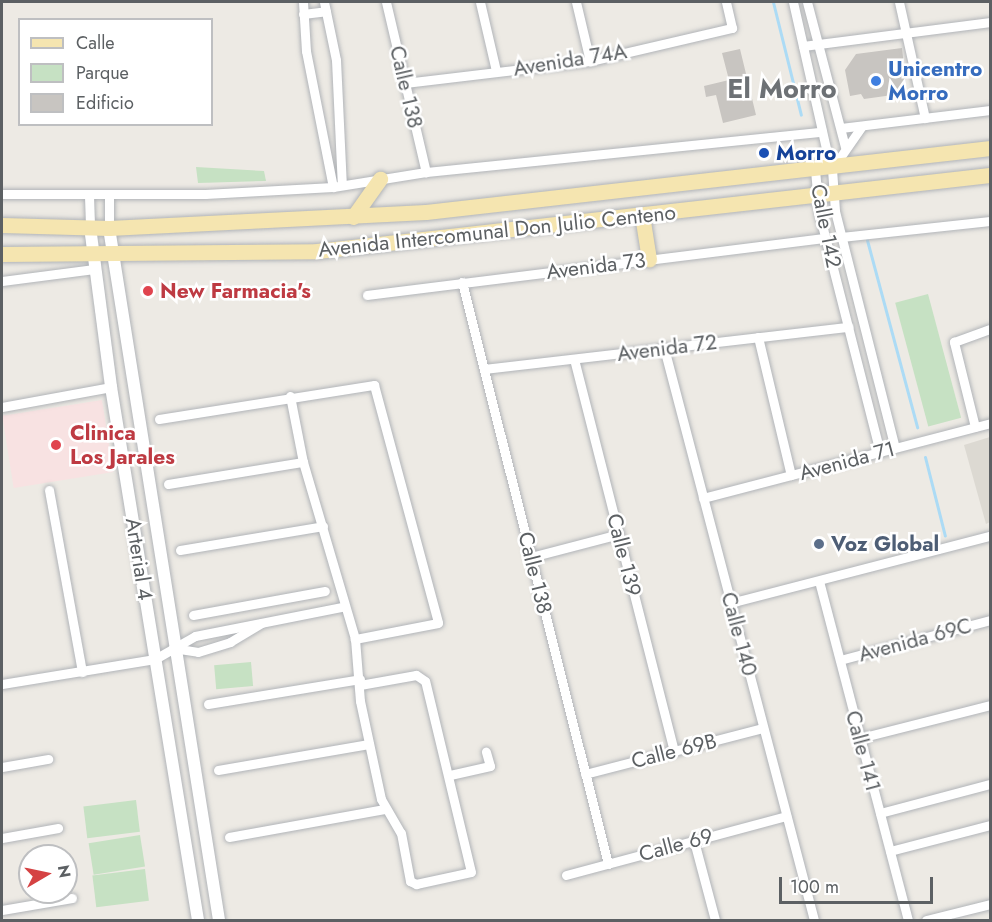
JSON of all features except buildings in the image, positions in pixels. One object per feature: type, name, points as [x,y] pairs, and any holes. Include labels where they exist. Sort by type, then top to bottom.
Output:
[{"type":"main road","name":"Avenida Intercomunal Don Julio Centeno","points":[[2,225],[109,228],[353,218],[832,169],[990,148]]},
{"type":"main road","name":"Avenida Intercomunal Don Julio Centeno","points":[[2,254],[93,261],[110,254],[317,251],[834,196],[990,175]]},
{"type":"main road","points":[[353,218],[380,179]]},
{"type":"main road","points":[[642,215],[649,259]]},
{"type":"street","points":[[303,2],[303,14],[338,186]]},
{"type":"street","name":"Calle 138","points":[[386,2],[426,172]]},
{"type":"street","points":[[480,2],[496,71]]},
{"type":"street","points":[[576,2],[590,61]]},
{"type":"street","name":"Avenida 74A","points":[[405,83],[590,61],[732,28],[726,2]]},
{"type":"street","name":"Calle 142","points":[[793,2],[826,149],[815,170],[817,197],[825,238],[880,452]]},
{"type":"street","points":[[807,2],[845,147]]},
{"type":"street","points":[[899,2],[925,118]]},
{"type":"street","points":[[303,14],[325,6],[336,60],[338,186]]},
{"type":"street","points":[[803,45],[990,22]]},
{"type":"street","points":[[841,128],[990,110]]},
{"type":"street","name":"Calle 142","points":[[861,126],[832,169],[834,196],[841,237],[895,448]]},
{"type":"street","points":[[2,194],[109,196],[338,186],[426,172],[822,132]]},
{"type":"street","name":"Arterial 4","points":[[89,196],[93,261],[111,387],[198,921]]},
{"type":"street","name":"Arterial 4","points":[[109,196],[110,254],[219,921]]},
{"type":"street","points":[[841,237],[990,221]]},
{"type":"street","name":"Avenida 73","points":[[367,295],[825,238]]},
{"type":"street","name":"Avenida Intercomunal Don Julio Centeno","points":[[2,281],[93,261]]},
{"type":"street","name":"Calle 138","points":[[462,282],[608,864]]},
{"type":"street","name":"Avenida 72","points":[[484,369],[849,327]]},
{"type":"street","points":[[975,427],[954,342],[990,329]]},
{"type":"street","points":[[758,337],[791,475]]},
{"type":"street","name":"Calle 140","points":[[664,348],[814,921]]},
{"type":"street","name":"Calle 139","points":[[574,359],[674,751]]},
{"type":"street","points":[[2,406],[131,384]]},
{"type":"street","points":[[159,419],[290,396],[374,385],[438,622],[355,639]]},
{"type":"street","points":[[208,704],[360,682],[416,675],[425,681],[450,775],[471,872],[413,884],[401,833],[385,810],[369,744],[360,682],[355,639],[342,607],[323,526],[303,462],[290,396]]},
{"type":"street","name":"Avenida 71","points":[[703,498],[990,423]]},
{"type":"street","points":[[168,484],[303,462]]},
{"type":"street","points":[[49,490],[82,672]]},
{"type":"street","points":[[180,550],[323,526]]},
{"type":"street","points":[[531,557],[619,534]]},
{"type":"street","points":[[730,603],[990,536]]},
{"type":"street","name":"Calle 141","points":[[819,581],[908,921]]},
{"type":"street","points":[[193,615],[326,591]]},
{"type":"street","points":[[285,598],[288,618]]},
{"type":"street","points":[[2,684],[155,659],[195,636],[342,607]]},
{"type":"street","name":"Avenida 69C","points":[[840,660],[990,620]]},
{"type":"street","points":[[173,648],[198,652],[230,642],[262,623]]},
{"type":"street","points":[[860,738],[990,705]]},
{"type":"street","name":"Calle 69B","points":[[585,774],[763,728]]},
{"type":"street","points":[[218,770],[369,744]]},
{"type":"street","points":[[450,775],[490,766],[486,752]]},
{"type":"street","points":[[2,767],[48,759]]},
{"type":"street","points":[[880,813],[990,784]]},
{"type":"street","points":[[230,837],[385,810]]},
{"type":"street","name":"Calle 69","points":[[566,875],[786,816]]},
{"type":"street","points":[[890,851],[990,825]]},
{"type":"street","points":[[2,838],[58,828]]},
{"type":"street","points":[[694,841],[715,921]]},
{"type":"street","points":[[2,910],[37,904]]},
{"type":"street","points":[[926,921],[990,904]]},
{"type":"shaded area","name":"Clinica Los Jarales","points":[[102,400],[113,472],[14,488],[2,416]]},
{"type":"shaded area","points":[[990,437],[990,522],[986,524],[964,445]]},
{"type":"green space","points":[[196,167],[264,171],[266,181],[198,183]]},
{"type":"green space","points":[[928,294],[961,418],[928,426],[895,303]]},
{"type":"green space","points":[[251,662],[253,686],[216,689],[214,665]]},
{"type":"green space","points":[[136,800],[140,832],[87,838],[83,806]]},
{"type":"green space","points":[[140,835],[145,867],[94,875],[89,843]]},
{"type":"green space","points":[[145,869],[149,901],[96,907],[92,875]]},
{"type":"waterway","points":[[773,2],[801,115]]},
{"type":"waterway","points":[[867,240],[917,427]]},
{"type":"waterway","points":[[925,457],[945,536]]},
{"type":"place","name":"Unicentro Morro","points":[[876,81]]},
{"type":"place","name":"Morro","points":[[764,153]]},
{"type":"place","name":"New Farmacia's","points":[[148,291]]},
{"type":"place","name":"Clinica Los Jarales","points":[[56,445]]},
{"type":"place","name":"Voz Global","points":[[819,544]]},
{"type":"district","name":"El Morro","points":[[782,89]]}]
